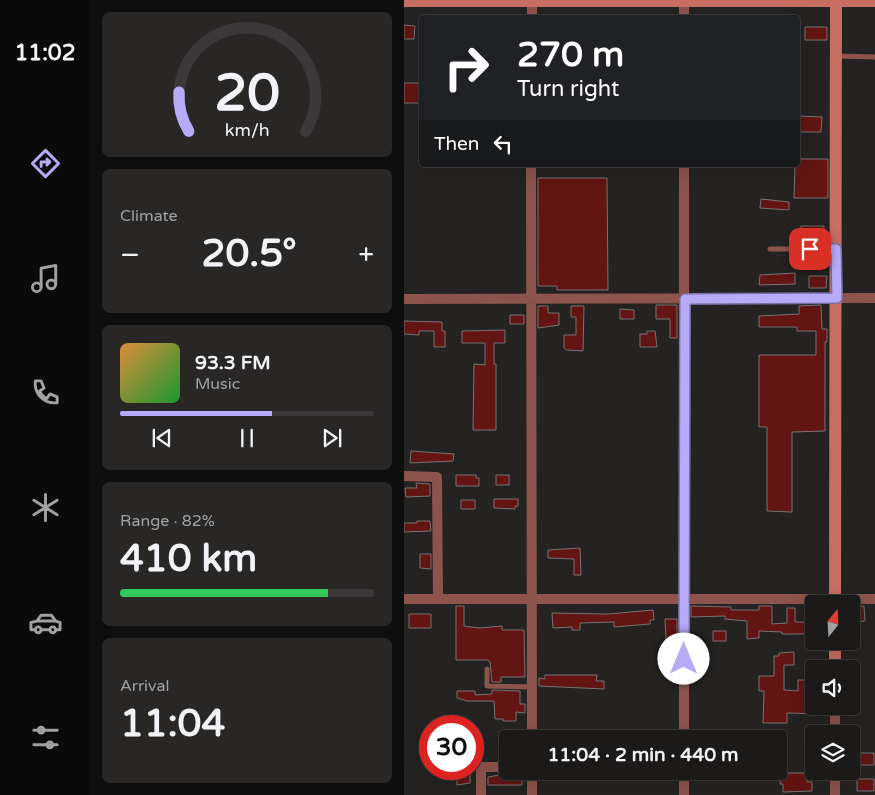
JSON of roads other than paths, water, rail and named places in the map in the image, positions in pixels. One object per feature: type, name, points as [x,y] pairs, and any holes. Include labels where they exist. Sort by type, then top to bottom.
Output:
[{"type":"street","points":[[835,595],[836,0]]},
{"type":"street","points":[[404,1],[875,1]]},
{"type":"street","points":[[532,1],[532,15]]},
{"type":"street","points":[[684,1],[684,15]]},
{"type":"street","points":[[531,167],[532,730]]},
{"type":"street","points":[[684,167],[684,730]]},
{"type":"street","points":[[404,299],[875,298]]},
{"type":"street","points":[[404,476],[437,477],[438,599]]},
{"type":"street","points":[[404,599],[805,601]]},
{"type":"street","points":[[860,600],[875,599]]},
{"type":"street","points":[[481,795],[481,768],[499,767]]},
{"type":"street","points":[[532,780],[532,795]]},
{"type":"street","points":[[684,780],[684,795]]},
{"type":"street","points":[[835,780],[835,795]]},
{"type":"lane","points":[[836,56],[875,57]]},
{"type":"lane","points":[[770,249],[836,249]]},
{"type":"lane","points":[[487,669],[487,686],[533,687]]}]
